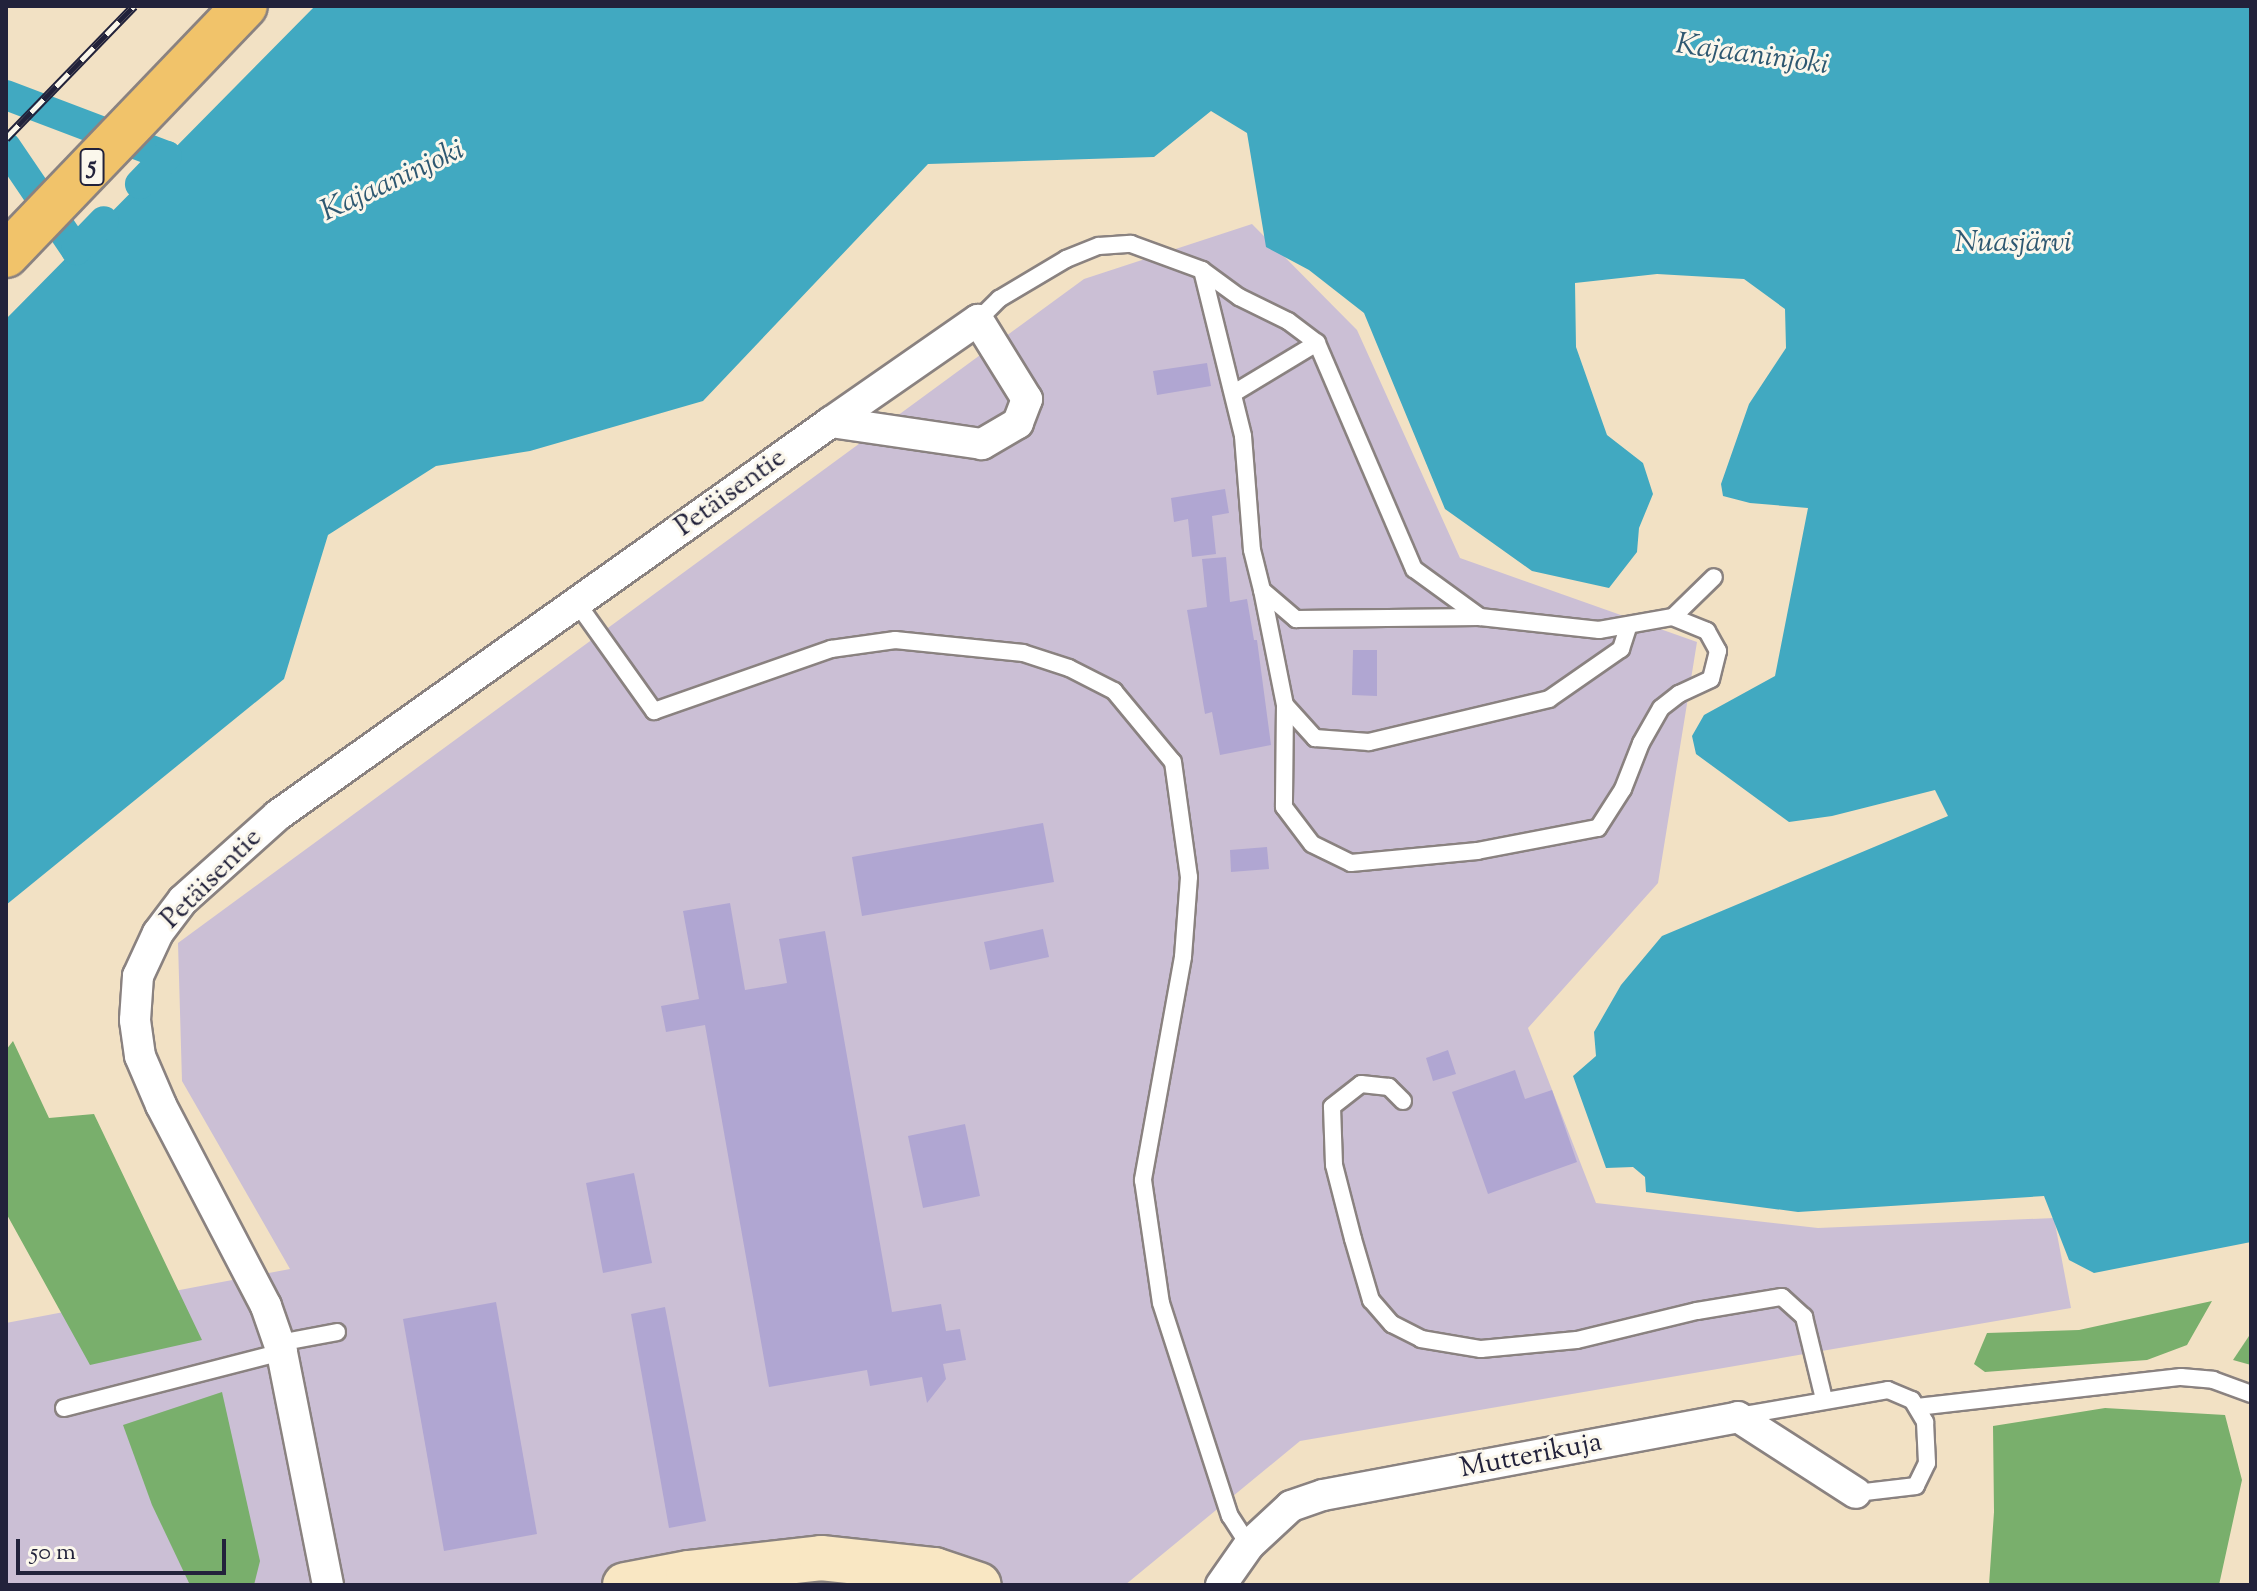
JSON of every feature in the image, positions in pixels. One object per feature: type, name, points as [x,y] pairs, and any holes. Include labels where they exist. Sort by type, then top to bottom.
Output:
[{"type":"highway","name":"5","points":[[21,240],[245,6]]},
{"type":"street","name":"Petäisentie","points":[[328,1585],[280,1348],[266,1306],[161,1105],[140,1056],[135,1020],[138,976],[158,933],[183,900],[278,815],[978,320]]},
{"type":"street","points":[[831,422],[982,444],[1018,423],[1027,399],[978,320]]},
{"type":"street","points":[[1738,1417],[1856,1493]]},
{"type":"street","name":"Mutterikuja","points":[[1221,1585],[1249,1545],[1291,1506],[1323,1495],[1738,1417]]},
{"type":"street","points":[[625,1585],[688,1573],[821,1558],[934,1570],[979,1585]]},
{"type":"lane","points":[[978,320],[999,299],[1066,259],[1099,246],[1131,244],[1202,270],[1239,297],[1288,321],[1317,343],[1414,569],[1480,617]]},
{"type":"lane","points":[[1202,270],[1243,436],[1252,550],[1285,705],[1284,807],[1312,844],[1351,863],[1477,851],[1598,828],[1623,789],[1641,743],[1661,708],[1679,694],[1711,679],[1718,651],[1707,631],[1673,617],[1599,630],[1480,617],[1296,619],[1262,590]]},
{"type":"lane","points":[[1234,393],[1317,343]]},
{"type":"lane","points":[[1673,617],[1714,577]]},
{"type":"lane","points":[[577,603],[654,711],[831,649],[895,640],[1023,653],[1069,668],[1114,691],[1173,762],[1189,877],[1183,957],[1143,1180],[1161,1303],[1230,1516],[1249,1545]]},
{"type":"lane","points":[[1285,705],[1315,738],[1369,742],[1456,723],[1549,699],[1621,649],[1629,625]]},
{"type":"lane","points":[[1403,1101],[1389,1087],[1361,1084],[1332,1107],[1334,1165],[1353,1239],[1371,1300],[1392,1324],[1421,1339],[1481,1349],[1577,1340],[1697,1311],[1782,1297],[1804,1317],[1824,1399]]},
{"type":"lane","points":[[64,1408],[337,1332]]},
{"type":"lane","points":[[1917,1407],[2181,1377],[2213,1380],[2251,1394]]},
{"type":"lane","points":[[1738,1417],[1824,1399],[1888,1390],[1912,1400],[1925,1422],[1927,1463],[1916,1486],[1856,1493]]},
{"type":"shaded area","points":[[1252,224],[1357,330],[1460,558],[1697,642],[1658,883],[1528,1028],[1596,1203],[1818,1228],[2054,1218],[2071,1308],[1300,1441],[1125,1585],[6,1585],[6,1323],[290,1269],[182,1081],[178,943],[1084,279]]},
{"type":"green space","points":[[13,1041],[49,1118],[94,1114],[202,1340],[90,1365],[6,1213],[6,1050]]},
{"type":"green space","points":[[2212,1301],[2187,1345],[2147,1360],[1985,1372],[1974,1364],[1987,1333],[2079,1330]]},
{"type":"green space","points":[[2251,1333],[2251,1365],[2233,1360]]},
{"type":"green space","points":[[222,1392],[260,1561],[254,1585],[190,1585],[152,1505],[123,1425]]},
{"type":"green space","points":[[2105,1408],[2225,1415],[2242,1480],[2219,1585],[1989,1585],[1994,1512],[1993,1426]]},
{"type":"water","name":"Nuasjärvi","points":[[315,6],[2251,6],[2251,1242],[2094,1273],[2069,1260],[2044,1196],[1798,1212],[1646,1192],[1645,1177],[1633,1167],[1606,1168],[1573,1076],[1596,1056],[1594,1032],[1621,985],[1662,936],[1948,816],[1935,790],[1832,816],[1789,822],[1696,754],[1692,736],[1704,715],[1775,676],[1808,508],[1750,503],[1723,496],[1721,484],[1749,404],[1786,348],[1785,309],[1744,279],[1657,274],[1575,283],[1576,347],[1607,435],[1643,463],[1653,494],[1639,528],[1637,552],[1609,588],[1532,571],[1445,509],[1364,313],[1309,270],[1266,247],[1247,133],[1211,111],[1154,157],[928,164],[703,401],[530,451],[436,466],[328,535],[284,679],[6,905],[6,319]]},
{"type":"building","points":[[1207,363],[1211,386],[1157,395],[1153,371]]},
{"type":"building","points":[[1225,489],[1229,513],[1212,516],[1216,554],[1192,557],[1188,519],[1174,522],[1171,498]]},
{"type":"building","points":[[1226,557],[1230,602],[1247,599],[1254,640],[1257,640],[1271,745],[1220,755],[1212,712],[1205,714],[1187,610],[1207,607],[1202,559]]},
{"type":"building","points":[[1353,650],[1377,650],[1377,696],[1352,695]]},
{"type":"building","points":[[1043,823],[1054,882],[862,916],[852,857]]},
{"type":"building","points":[[1267,847],[1269,869],[1231,872],[1230,850]]},
{"type":"building","points":[[730,903],[745,990],[787,983],[779,939],[825,931],[892,1312],[941,1304],[946,1331],[960,1329],[966,1360],[943,1364],[946,1379],[927,1403],[922,1377],[870,1386],[867,1370],[769,1387],[705,1025],[666,1032],[661,1006],[699,999],[683,911]]},
{"type":"building","points":[[1043,929],[1049,957],[990,970],[984,942]]},
{"type":"building","points":[[1448,1050],[1456,1074],[1433,1081],[1426,1058]]},
{"type":"building","points":[[1515,1070],[1525,1099],[1552,1090],[1577,1162],[1488,1194],[1452,1092]]},
{"type":"building","points":[[965,1124],[980,1196],[923,1208],[908,1136]]},
{"type":"building","points":[[634,1173],[652,1263],[603,1273],[586,1183]]},
{"type":"building","points":[[496,1302],[537,1534],[444,1551],[403,1319]]},
{"type":"building","points":[[665,1307],[706,1521],[669,1528],[631,1314]]},
{"type":"waterway","points":[[6,95],[167,156],[140,184]]},
{"type":"waterway","points":[[6,147],[76,250],[104,221]]},
{"type":"railway","points":[[6,138],[134,6]]},
{"type":"water label","name":"Kajaaninjoki","points":[[1752,56]]},
{"type":"water label","name":"Kajaaninjoki","points":[[393,182]]}]
